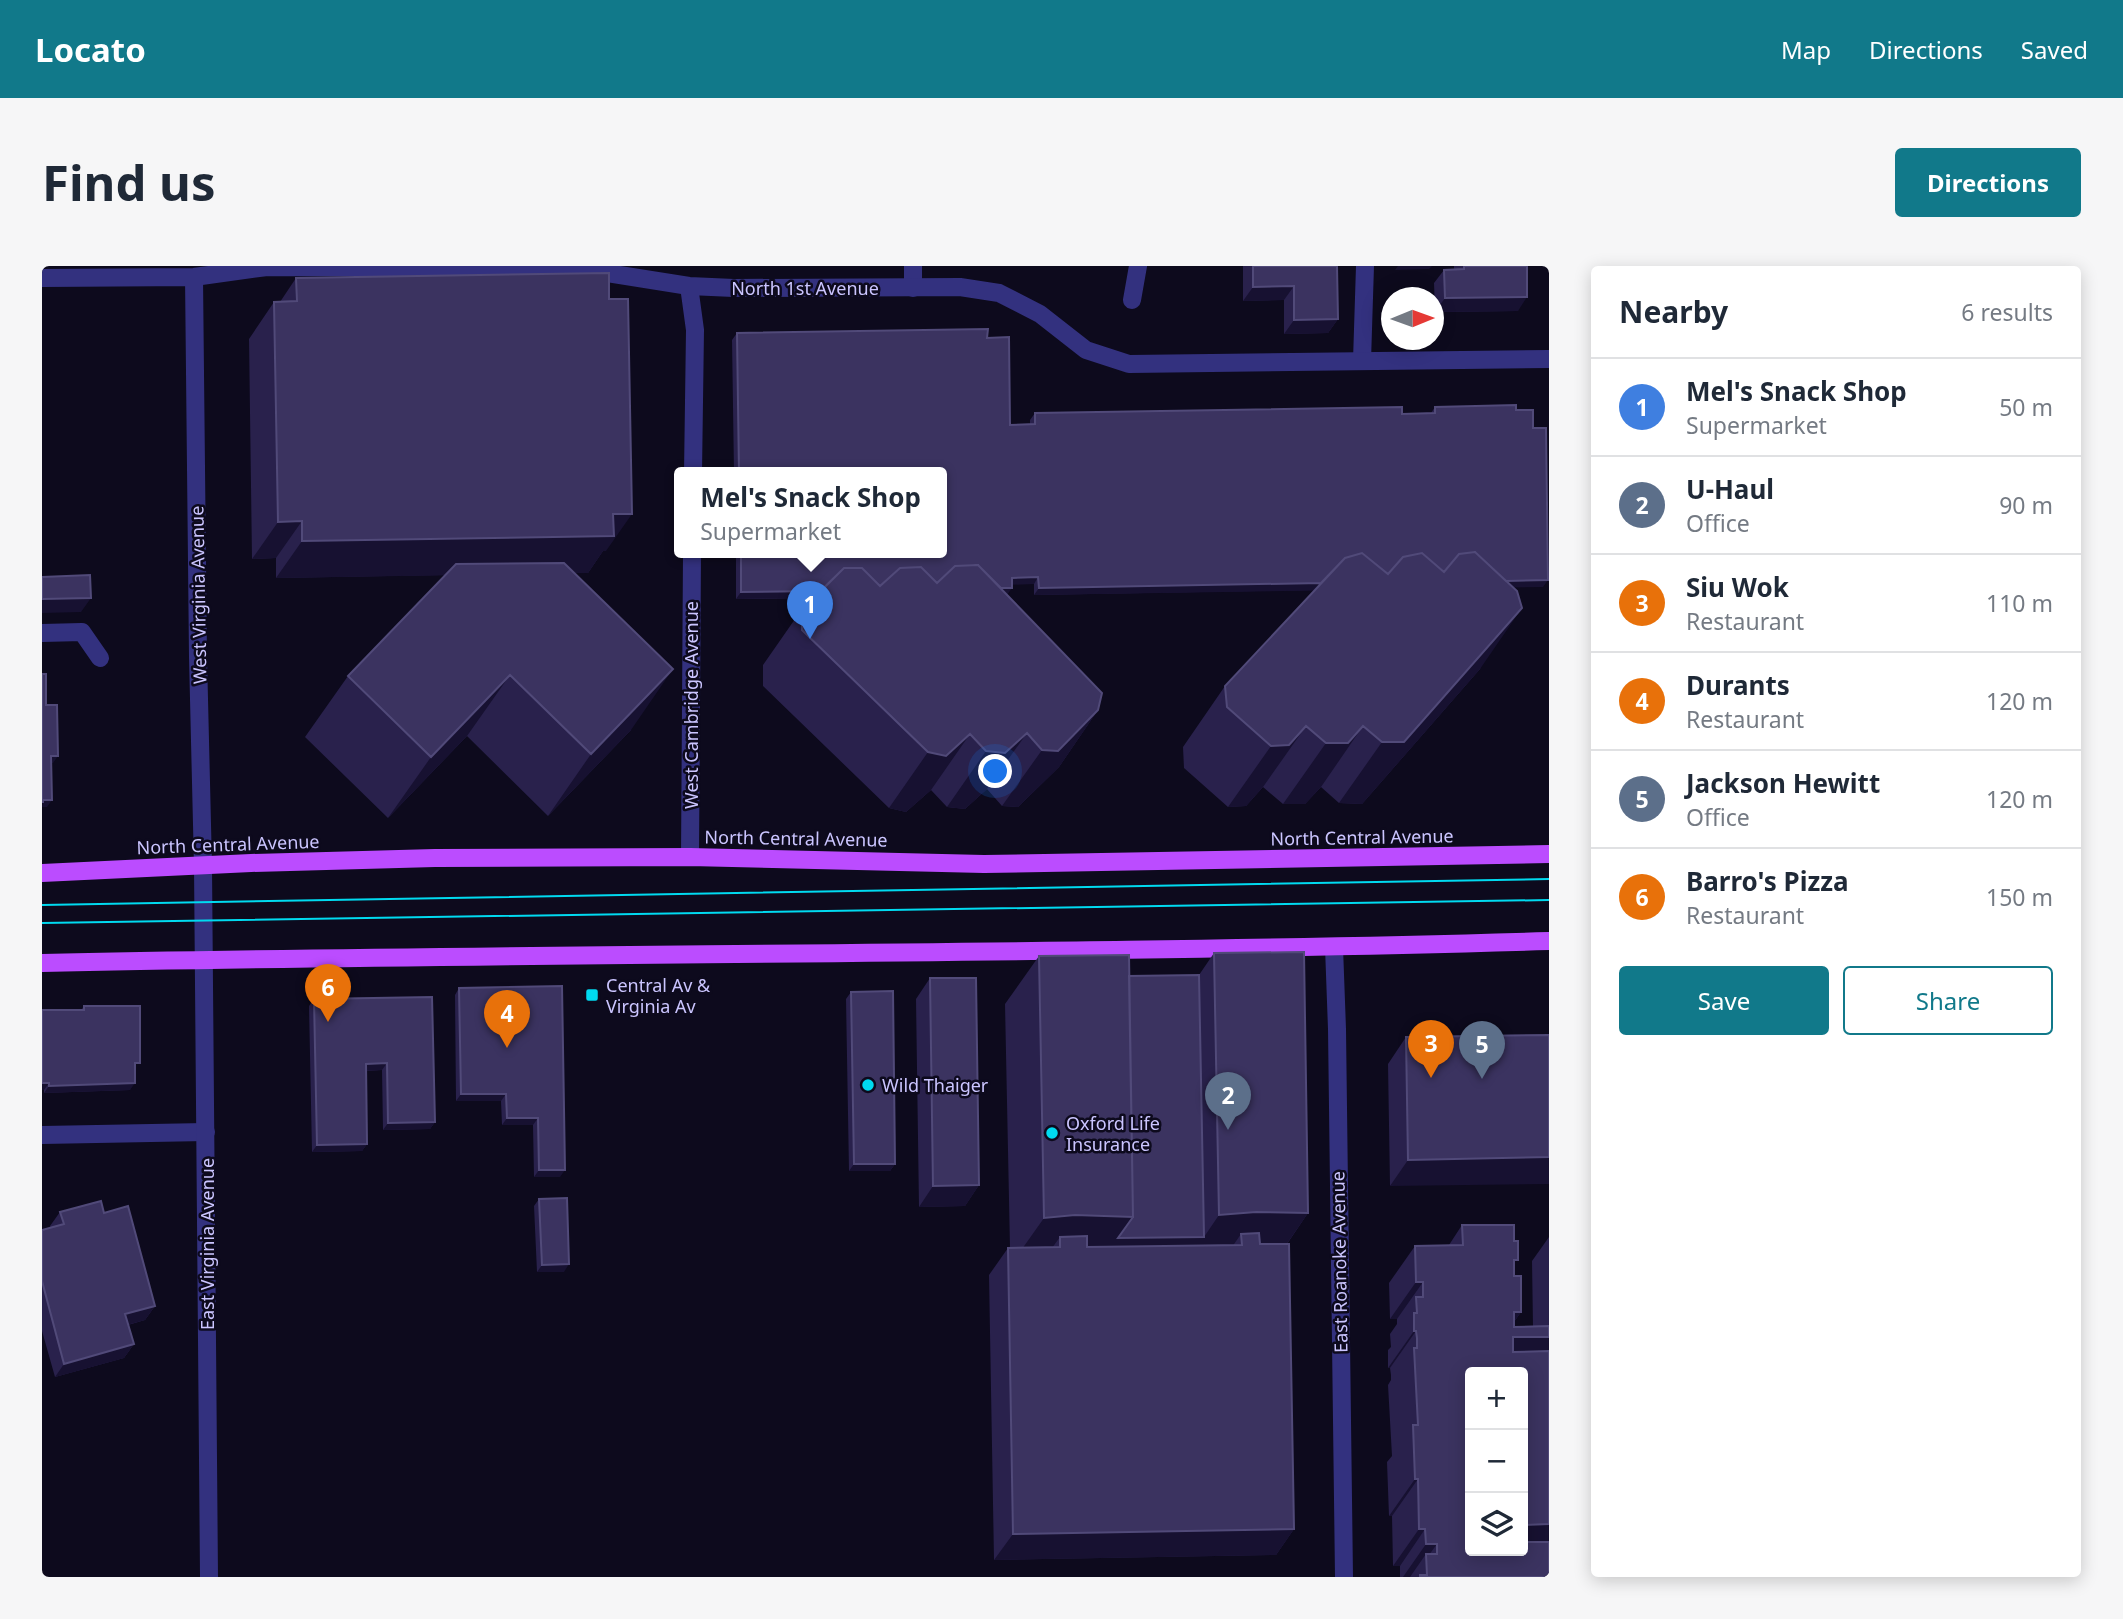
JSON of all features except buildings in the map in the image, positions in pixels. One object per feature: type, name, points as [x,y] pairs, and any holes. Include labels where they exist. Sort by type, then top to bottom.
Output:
[{"type":"main road","name":"North Central Avenue","points":[[42,873],[435,858],[690,857],[984,864],[1549,854]]},
{"type":"main road","points":[[42,963],[1549,942]]},
{"type":"street","points":[[913,266],[913,288]]},
{"type":"street","points":[[1132,299],[1138,266]]},
{"type":"street","points":[[1362,362],[1365,266]]},
{"type":"street","name":"North 1st Avenue","points":[[42,278],[194,278],[267,267],[576,268],[689,286],[960,286],[999,293],[1040,314],[1086,350],[1129,364],[1549,359]]},
{"type":"street","name":"West Virginia Avenue","points":[[194,278],[204,912]]},
{"type":"street","points":[[689,286],[695,330],[693,467]]},
{"type":"street","name":"West Cambridge Avenue","points":[[690,857],[692,558]]},
{"type":"street","points":[[42,633],[82,632],[100,658]]},
{"type":"street","name":"East Virginia Avenue","points":[[204,912],[209,1577]]},
{"type":"street","name":"East Roanoke Avenue","points":[[1334,947],[1337,1004],[1343,1577]]},
{"type":"street","points":[[42,1135],[206,1132]]},
{"type":"tram line","points":[[42,905],[1549,879]]},
{"type":"tram line","points":[[42,923],[1549,900]]},
{"type":"place","name":"Mel's Snack Shop","points":[[810,639]]},
{"type":"place","name":"Central Av & Virginia Av","points":[[592,995]]},
{"type":"place","name":"Barro's Pizza","points":[[328,1022]]},
{"type":"place","name":"Durants","points":[[507,1048]]},
{"type":"place","name":"Siu Wok","points":[[1431,1078]]},
{"type":"place","name":"Jackson Hewitt","points":[[1482,1079]]},
{"type":"place","name":"Wild Thaiger","points":[[868,1085]]},
{"type":"place","name":"U-Haul","points":[[1228,1130]]},
{"type":"place","name":"Oxford Life Insurance","points":[[1052,1133]]}]
